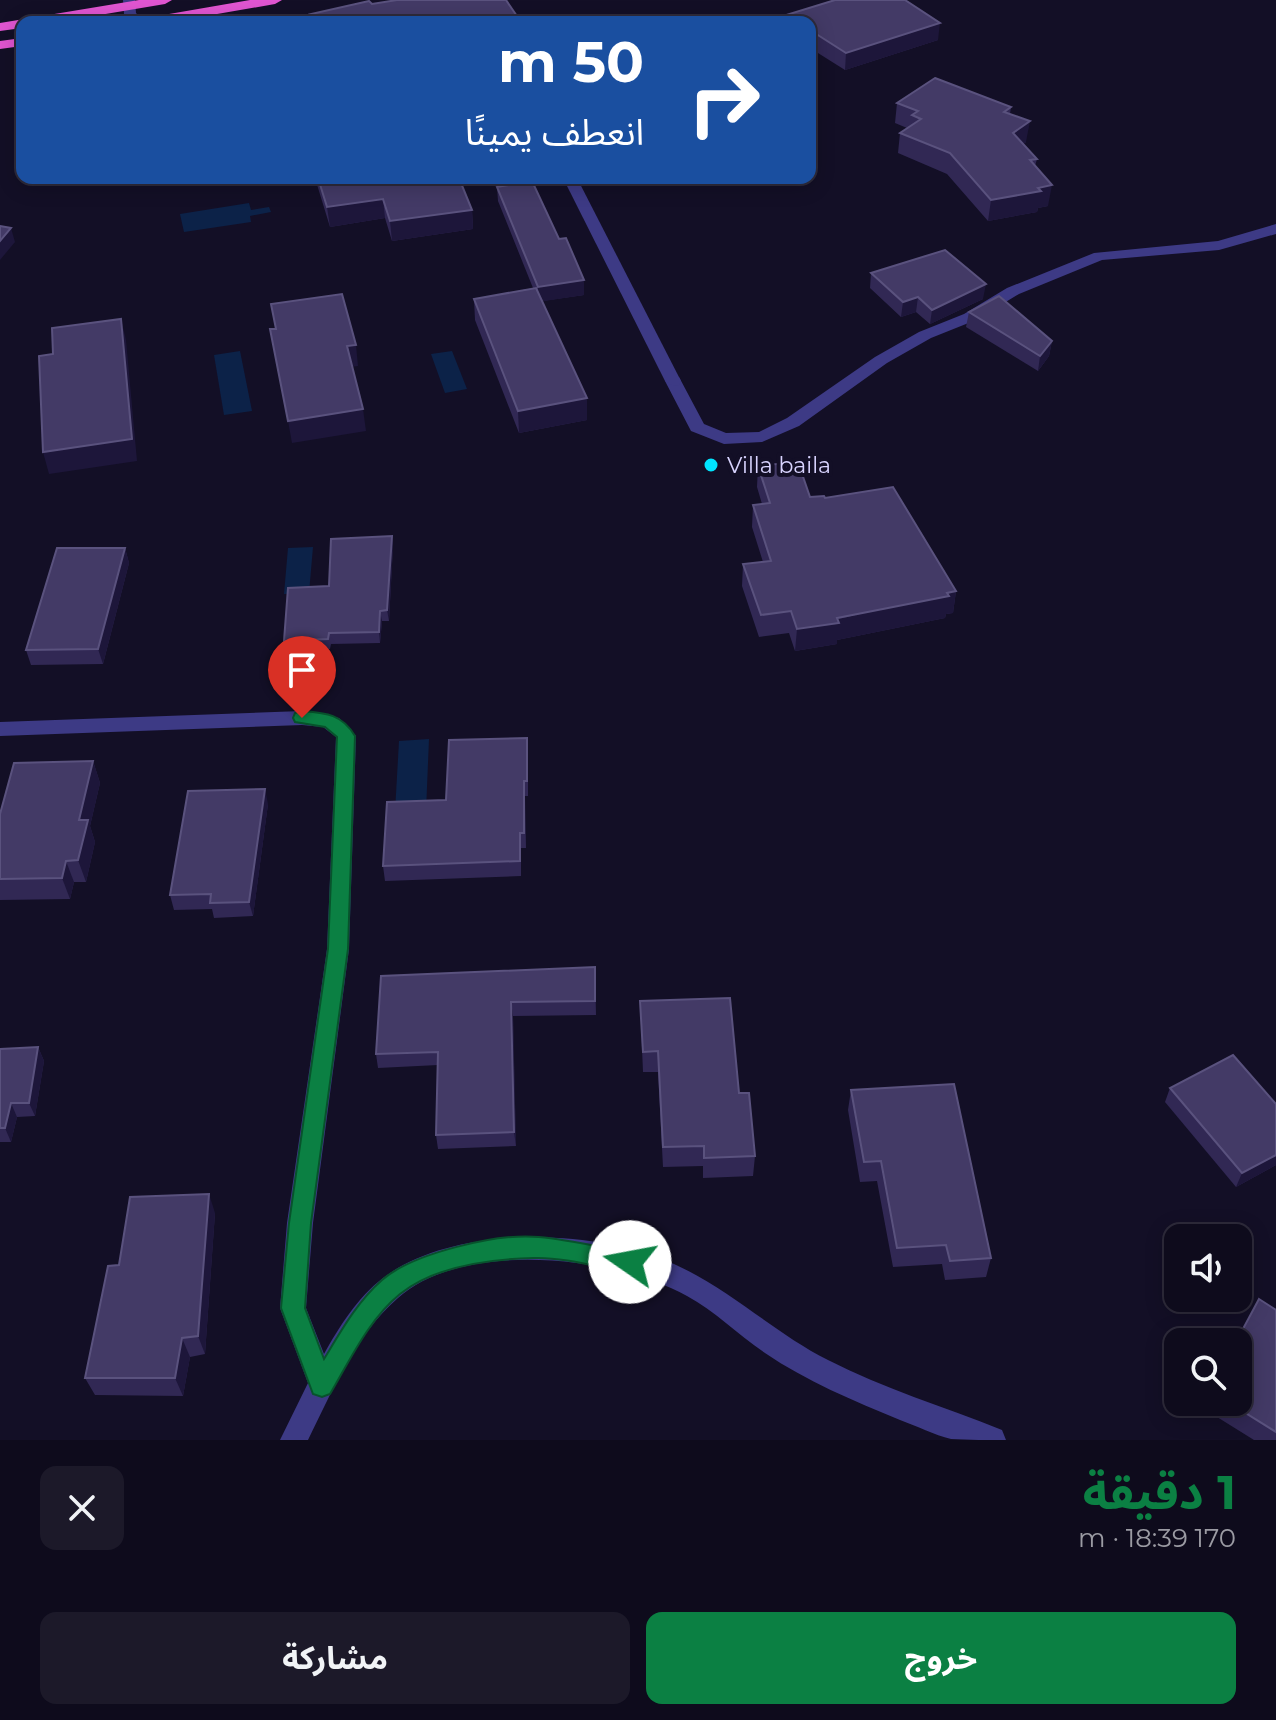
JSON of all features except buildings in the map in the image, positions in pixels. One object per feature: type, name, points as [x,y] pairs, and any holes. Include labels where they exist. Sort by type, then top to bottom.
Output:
[{"type":"highway","points":[[62,16],[128,3],[165,0]]},
{"type":"highway","points":[[181,16],[275,0]]},
{"type":"street","points":[[573,184],[697,427],[724,439],[762,437],[793,422],[881,360],[925,335],[970,317],[1013,291],[1099,256],[1219,245],[1276,229]]},
{"type":"street","points":[[0,729],[302,718],[328,720],[340,726],[346,736],[338,949],[300,1223],[293,1308],[322,1385]]},
{"type":"street","points":[[294,1440],[358,1324],[391,1287],[429,1264],[536,1247],[600,1255],[661,1270],[710,1296],[769,1340],[838,1380],[992,1440]]},
{"type":"water","points":[[249,203],[251,210],[269,207],[271,212],[250,216],[251,222],[184,232],[180,214]]},
{"type":"water","points":[[240,351],[252,411],[224,415],[214,355]]},
{"type":"water","points":[[452,351],[467,389],[445,393],[431,354]]},
{"type":"water","points":[[313,547],[309,593],[284,594],[288,548]]},
{"type":"water","points":[[429,739],[426,811],[395,812],[399,741]]},
{"type":"place","name":"Villa baila","points":[[711,465]]},
{"type":"route","points":[[302,718],[328,720],[340,726],[346,736],[338,949],[300,1223],[293,1308],[322,1385],[358,1324],[391,1287],[429,1264],[536,1247],[630,1262]]}]
